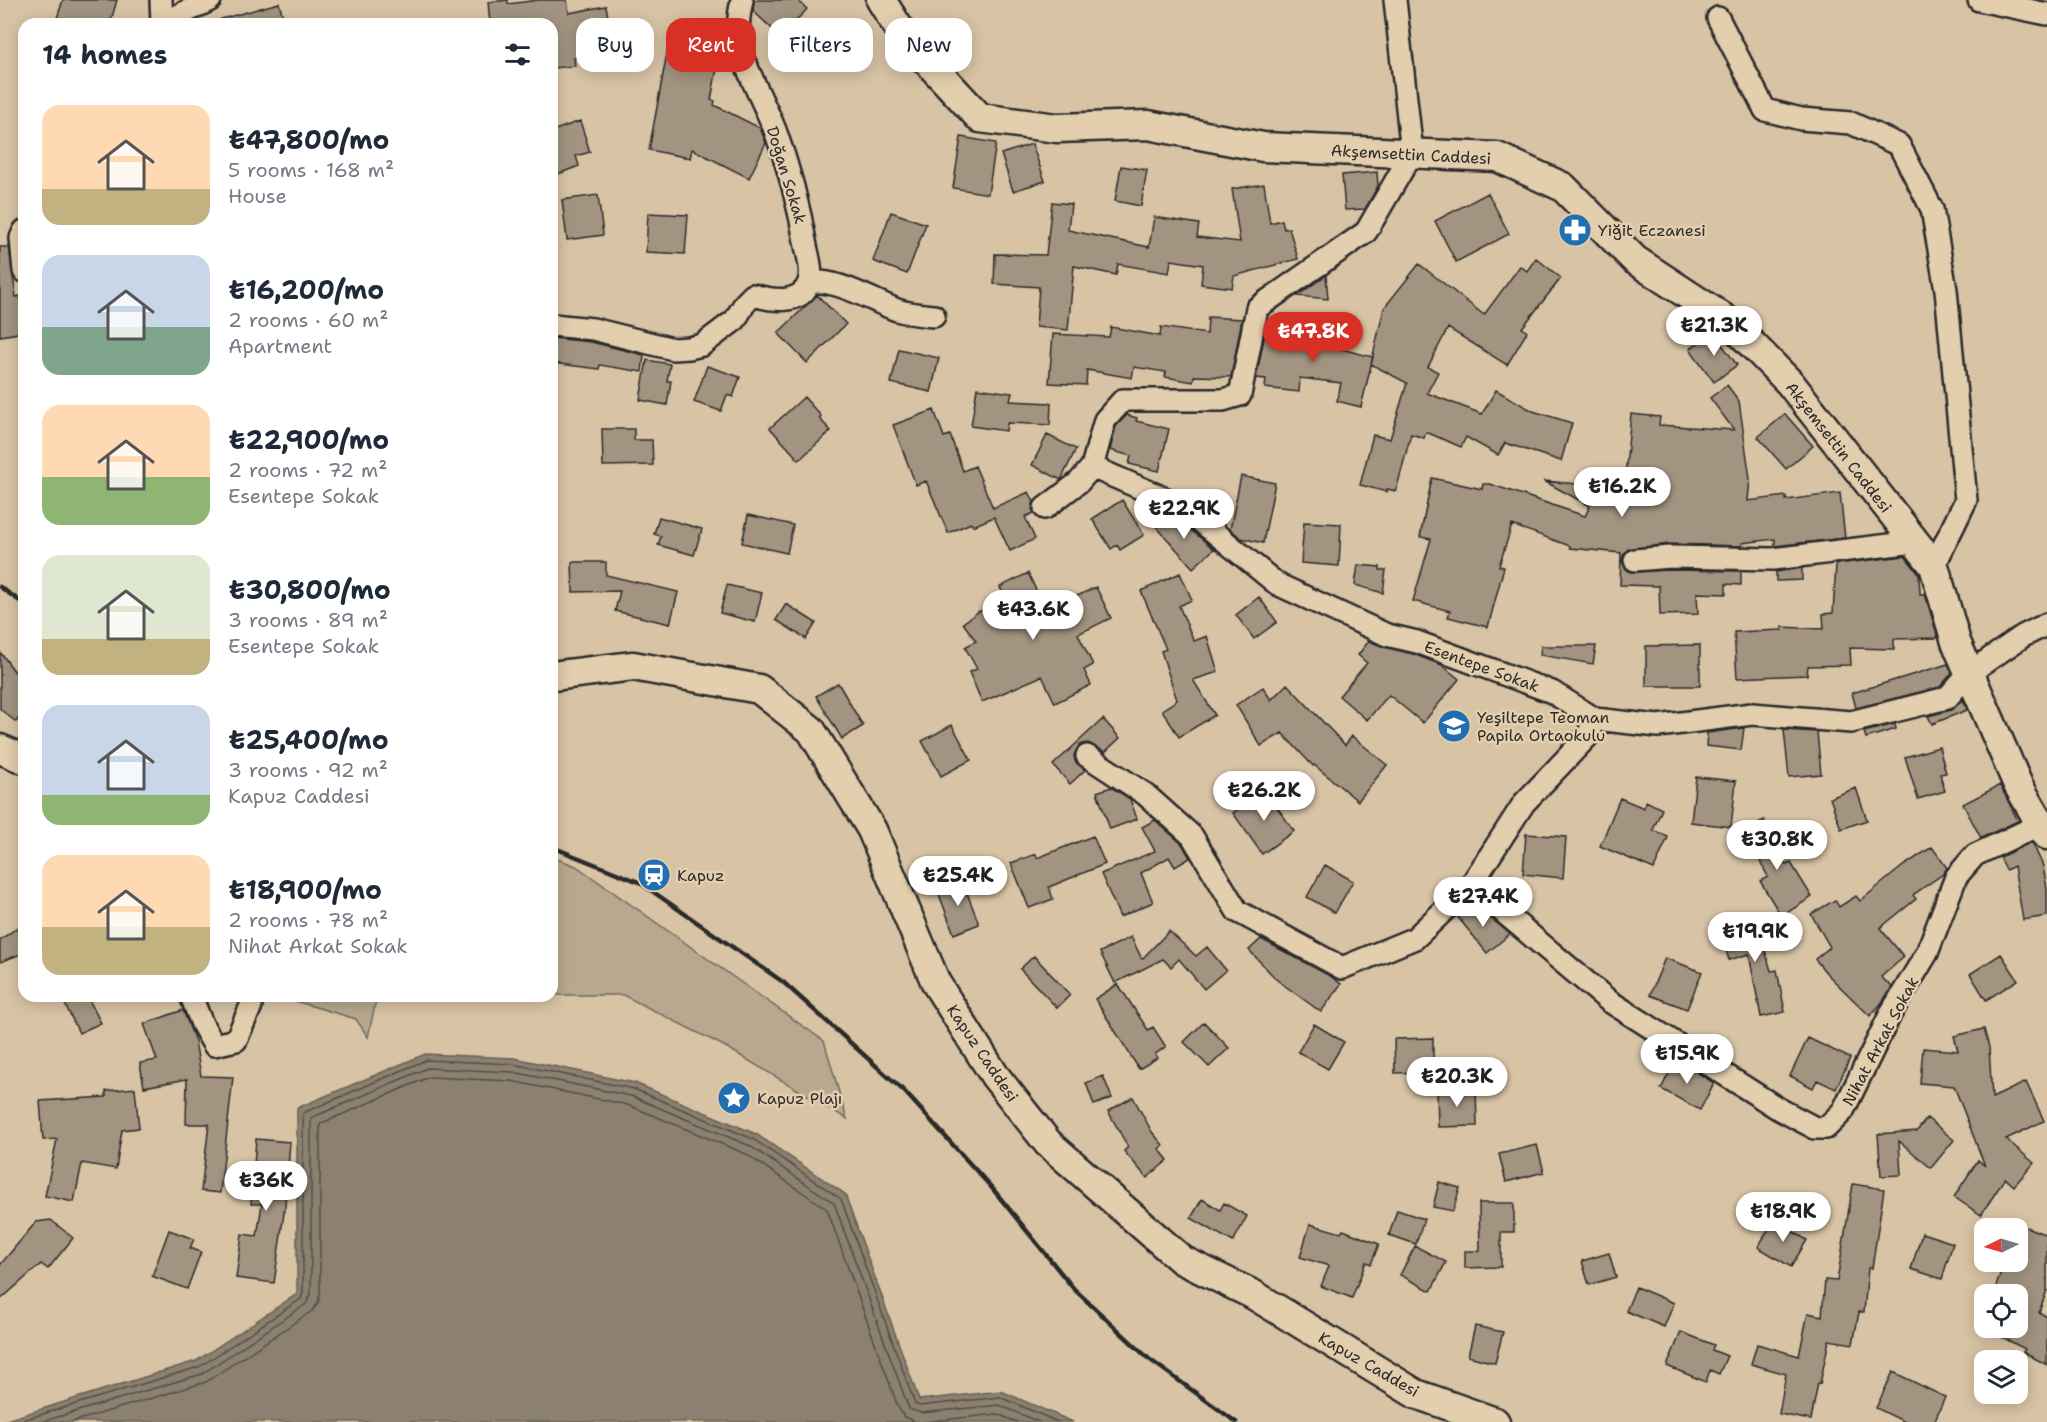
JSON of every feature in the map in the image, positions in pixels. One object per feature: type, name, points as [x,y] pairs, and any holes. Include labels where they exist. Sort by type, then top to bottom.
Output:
[{"type":"street","points":[[161,0],[162,18]]},
{"type":"street","points":[[174,18],[210,0]]},
{"type":"street","name":"Doğan Sokak","points":[[742,0],[738,21],[741,52],[775,130],[798,203],[810,268],[809,282]]},
{"type":"street","name":"Akşemsettin Caddesi","points":[[881,0],[903,35],[980,118],[1057,128],[1148,125],[1263,147],[1497,157],[1563,187],[1635,260],[1731,324],[1790,383],[1934,566],[1956,642],[2018,785],[2044,829]]},
{"type":"street","points":[[1045,508],[1079,482],[1092,467],[1106,420],[1123,400],[1223,400],[1240,395],[1257,308],[1366,232],[1412,153],[1395,0]]},
{"type":"street","points":[[1978,0],[2047,14]]},
{"type":"street","points":[[1719,18],[1766,110],[1801,119],[1851,123],[1899,145],[1932,209],[1946,290],[1966,500],[1934,566]]},
{"type":"street","points":[[558,326],[593,329],[673,349],[689,348],[702,345],[735,320],[745,303],[753,295],[773,301],[791,299],[803,292],[809,282],[824,281],[837,284],[899,310],[934,316]]},
{"type":"street","name":"Esentepe Sokak","points":[[1092,467],[1182,506],[1278,584],[1387,635],[1417,642],[1552,692],[1595,719],[1658,726],[1752,714],[1851,722],[1947,698],[1969,673],[2023,636],[2047,624]]},
{"type":"street","points":[[1635,560],[1670,556],[1773,559],[1914,542]]},
{"type":"street","name":"Kapuz Caddesi","points":[[558,675],[633,666],[759,689],[811,730],[872,830],[936,983],[995,1076],[1048,1143],[1182,1260],[1254,1295],[1416,1394],[1495,1422]]},
{"type":"street","points":[[1087,756],[1145,794],[1192,836],[1238,911],[1342,968],[1415,938],[1471,885],[1524,803],[1587,737],[1595,719]]},
{"type":"street","points":[[0,749],[18,756]]},
{"type":"street","name":"Nihat Arkat Sokak","points":[[1471,885],[1609,1001],[1779,1109],[1815,1128],[1826,1128],[1844,1111],[1891,1013],[1927,952],[1956,877],[1975,855],[2044,829]]},
{"type":"street","points":[[193,1002],[201,1024],[214,1045],[236,1040],[251,1002]]},
{"type":"shaded area","points":[[558,859],[576,866],[824,1041],[847,1119],[724,1046],[623,995],[558,995]]},
{"type":"shaded area","points":[[298,1002],[376,1002],[368,1037],[356,1019]]},
{"type":"water","points":[[425,1054],[514,1058],[635,1083],[756,1134],[845,1194],[919,1400],[1001,1391],[1073,1422],[0,1422],[196,1361],[297,1294],[297,1108]]},
{"type":"building","points":[[63,0],[117,0],[112,18],[57,18]]},
{"type":"building","points":[[508,0],[508,4],[539,0],[567,0],[569,13],[606,6],[608,18],[576,18],[575,66],[558,67],[558,18],[489,18],[488,2]]},
{"type":"building","points":[[754,0],[797,0],[807,9],[799,18],[768,18],[768,25],[753,11]]},
{"type":"building","points":[[279,3],[283,18],[225,18]]},
{"type":"building","points":[[666,58],[666,72],[716,72],[711,100],[715,101],[714,105],[760,128],[766,143],[749,178],[692,149],[690,158],[649,150]]},
{"type":"building","points":[[580,121],[590,152],[576,156],[579,166],[558,174],[558,129]]},
{"type":"building","points":[[961,137],[996,143],[988,194],[953,188]]},
{"type":"building","points":[[1032,144],[1045,181],[1013,191],[1001,154]]},
{"type":"building","points":[[1121,166],[1147,170],[1141,206],[1115,201]]},
{"type":"building","points":[[1377,172],[1378,186],[1365,209],[1345,210],[1342,175]]},
{"type":"building","points":[[1264,184],[1270,223],[1282,220],[1284,229],[1289,228],[1298,259],[1234,276],[1232,288],[1201,284],[1203,265],[1171,260],[1169,273],[1118,264],[1116,275],[1074,266],[1068,330],[1036,327],[1039,287],[994,284],[995,254],[1046,255],[1052,202],[1071,204],[1068,230],[1149,247],[1154,217],[1199,224],[1197,237],[1240,242],[1232,189]]},
{"type":"building","points":[[1488,193],[1509,234],[1456,262],[1435,221]]},
{"type":"building","points":[[598,195],[603,235],[567,240],[562,200]]},
{"type":"building","points":[[891,212],[926,224],[907,274],[873,261]]},
{"type":"building","points":[[648,213],[688,215],[685,254],[646,252]]},
{"type":"building","points":[[0,247],[9,247],[16,297],[18,296],[18,333],[0,336]]},
{"type":"building","points":[[1536,258],[1561,278],[1522,328],[1527,332],[1507,365],[1448,328],[1428,367],[1438,372],[1427,393],[1482,414],[1496,390],[1533,411],[1572,423],[1561,461],[1505,443],[1498,455],[1466,437],[1461,447],[1426,432],[1424,438],[1411,434],[1396,491],[1387,489],[1387,492],[1360,485],[1373,435],[1390,439],[1407,383],[1371,364],[1384,308],[1419,264],[1484,315],[1520,266],[1527,271]]},
{"type":"building","points":[[1326,275],[1328,299],[1297,296]]},
{"type":"building","points":[[817,295],[846,324],[807,363],[778,333]]},
{"type":"building","points":[[1208,317],[1242,319],[1231,377],[1194,376],[1193,382],[1165,377],[1166,372],[1134,367],[1132,378],[1087,370],[1086,385],[1049,383],[1053,334],[1109,337],[1111,327],[1160,336],[1161,327],[1207,334]]},
{"type":"building","points":[[1299,323],[1330,324],[1331,340],[1338,341],[1337,348],[1373,357],[1361,407],[1337,401],[1341,383],[1300,378],[1299,392],[1265,388],[1266,379],[1256,378],[1265,333],[1300,336]]},
{"type":"building","points":[[1713,332],[1737,365],[1714,382],[1690,349]]},
{"type":"building","points":[[558,339],[591,342],[644,355],[642,372],[600,365],[599,369],[558,364]]},
{"type":"building","points":[[899,349],[939,358],[931,392],[891,383]]},
{"type":"building","points":[[647,360],[670,364],[667,381],[671,381],[667,405],[640,400]]},
{"type":"building","points":[[707,366],[740,377],[733,397],[727,395],[721,411],[694,402]]},
{"type":"building","points":[[1727,385],[1739,401],[1750,479],[1748,501],[1786,496],[1786,500],[1840,493],[1845,538],[1775,546],[1775,539],[1742,543],[1742,546],[1670,544],[1628,549],[1622,561],[1630,572],[1741,571],[1741,585],[1726,584],[1726,594],[1697,593],[1698,614],[1660,615],[1659,586],[1620,585],[1621,553],[1570,548],[1570,546],[1512,525],[1499,566],[1504,567],[1488,627],[1448,617],[1450,611],[1413,601],[1431,539],[1420,537],[1432,478],[1482,489],[1483,484],[1490,484],[1585,516],[1590,506],[1544,481],[1624,488],[1631,414],[1660,417],[1659,425],[1734,430],[1710,398]]},
{"type":"building","points":[[977,388],[1012,393],[1010,401],[1051,403],[1050,425],[1007,423],[1006,431],[971,426]]},
{"type":"building","points":[[804,397],[831,431],[799,460],[770,428]]},
{"type":"building","points":[[934,410],[944,437],[950,435],[963,471],[975,466],[993,508],[1029,492],[1034,502],[1032,509],[1034,513],[1025,517],[1035,539],[1010,551],[994,517],[973,526],[971,523],[948,533],[926,481],[916,485],[893,425]]},
{"type":"building","points":[[1785,414],[1813,446],[1786,469],[1758,437]]},
{"type":"building","points":[[1127,415],[1137,418],[1136,421],[1169,429],[1159,471],[1129,464],[1131,456],[1110,450],[1116,426]]},
{"type":"building","points":[[602,429],[634,429],[634,440],[652,440],[653,465],[603,466]]},
{"type":"building","points":[[1047,435],[1076,449],[1061,480],[1032,465]]},
{"type":"building","points":[[1241,476],[1275,483],[1263,543],[1241,538],[1230,529]]},
{"type":"building","points":[[1122,500],[1144,535],[1120,550],[1117,545],[1111,549],[1092,519]]},
{"type":"building","points":[[1166,513],[1175,517],[1214,549],[1193,568],[1154,524]]},
{"type":"building","points":[[748,515],[793,525],[787,553],[742,543]]},
{"type":"building","points":[[659,517],[702,529],[694,555],[658,545],[661,536],[654,534]]},
{"type":"building","points":[[1304,522],[1341,524],[1339,566],[1301,563]]},
{"type":"building","points":[[1905,556],[1919,574],[1920,594],[1925,594],[1938,638],[1894,639],[1894,649],[1850,648],[1851,665],[1808,666],[1807,675],[1737,678],[1734,632],[1782,630],[1782,627],[1824,629],[1823,614],[1833,613],[1836,564]]},
{"type":"building","points":[[572,562],[606,562],[606,575],[678,592],[670,624],[615,611],[620,591],[573,592]]},
{"type":"building","points":[[1358,565],[1380,567],[1380,570],[1386,570],[1383,593],[1355,585]]},
{"type":"building","points":[[1802,568],[1802,580],[1776,581],[1776,572]]},
{"type":"building","points":[[1028,573],[1046,611],[1096,587],[1111,618],[1078,634],[1093,665],[1084,670],[1091,685],[1055,703],[1042,676],[982,702],[969,672],[977,669],[965,647],[976,641],[963,623],[978,612],[1005,599],[1000,587]]},
{"type":"building","points":[[1180,573],[1192,600],[1179,606],[1194,641],[1207,636],[1218,672],[1193,680],[1215,715],[1179,737],[1162,710],[1177,700],[1161,651],[1166,649],[1141,591]]},
{"type":"building","points":[[727,585],[762,593],[755,622],[720,613]]},
{"type":"building","points":[[1259,597],[1277,622],[1254,639],[1236,615]]},
{"type":"building","points":[[786,604],[816,623],[806,639],[776,620]]},
{"type":"building","points":[[1369,641],[1442,665],[1459,679],[1423,723],[1389,695],[1367,720],[1339,696],[1367,663],[1358,655]]},
{"type":"building","points":[[1700,645],[1700,686],[1646,686],[1646,646]]},
{"type":"building","points":[[1541,646],[1596,646],[1593,664],[1540,655]]},
{"type":"building","points":[[0,652],[15,672],[18,668],[18,719],[16,722],[0,709]]},
{"type":"building","points":[[1948,664],[1952,673],[1940,687],[1856,708],[1852,693]]},
{"type":"building","points":[[838,683],[863,726],[842,739],[816,696]]},
{"type":"building","points":[[1287,684],[1345,745],[1352,736],[1387,765],[1358,801],[1313,766],[1282,733],[1261,746],[1236,705],[1263,687],[1271,700]]},
{"type":"building","points":[[1963,699],[1967,710],[1932,724],[1928,716],[1951,710]]},
{"type":"building","points":[[1103,719],[1120,738],[1105,752],[1088,743],[1082,744],[1074,755],[1075,761],[1085,770],[1070,784],[1053,765]]},
{"type":"building","points":[[1895,724],[1896,729],[1866,738],[1864,732]]},
{"type":"building","points":[[952,725],[971,760],[941,776],[922,741]]},
{"type":"building","points":[[1744,728],[1741,750],[1706,746],[1707,733]]},
{"type":"building","points":[[1784,730],[1817,732],[1821,774],[1789,777]]},
{"type":"building","points":[[1939,747],[1946,773],[1940,774],[1945,791],[1918,799],[1905,757]]},
{"type":"building","points":[[1696,777],[1736,781],[1731,827],[1691,822]]},
{"type":"building","points":[[2000,785],[2018,821],[1981,838],[1963,804]]},
{"type":"building","points":[[1111,787],[1130,799],[1137,819],[1110,829],[1097,792]]},
{"type":"building","points":[[1856,788],[1867,820],[1841,829],[1830,798]]},
{"type":"building","points":[[1265,790],[1294,831],[1262,854],[1233,813]]},
{"type":"building","points":[[1620,798],[1644,808],[1646,801],[1662,809],[1653,830],[1668,837],[1654,869],[1600,846]]},
{"type":"building","points":[[1155,820],[1182,844],[1190,858],[1175,867],[1169,857],[1141,873],[1153,902],[1120,917],[1101,874],[1155,851],[1142,827]]},
{"type":"building","points":[[1764,820],[1786,865],[1791,863],[1812,897],[1785,914],[1784,912],[1780,914],[1760,881],[1768,877],[1745,830]]},
{"type":"building","points":[[1526,834],[1566,837],[1563,878],[1523,874]]},
{"type":"building","points":[[1093,836],[1105,864],[1049,887],[1053,899],[1029,908],[1011,863],[1036,854],[1037,858]]},
{"type":"building","points":[[2032,842],[2043,866],[2047,889],[2047,916],[2023,920],[2014,866],[2006,870],[2000,857]]},
{"type":"building","points":[[1932,847],[1947,868],[1943,874],[1913,895],[1916,899],[1880,928],[1904,957],[1881,977],[1892,987],[1870,1016],[1815,959],[1830,947],[1811,914],[1835,900],[1839,907],[1856,896],[1860,901],[1903,866]]},
{"type":"building","points":[[1325,865],[1353,881],[1335,913],[1307,897]]},
{"type":"building","points":[[962,880],[979,924],[954,934],[937,889]]},
{"type":"building","points":[[1473,903],[1510,934],[1487,953],[1457,916]]},
{"type":"building","points":[[1755,916],[1771,971],[1777,970],[1785,1012],[1761,1017],[1749,954],[1729,960],[1719,927]]},
{"type":"building","points":[[18,927],[18,955],[0,962],[0,940]]},
{"type":"building","points":[[1169,931],[1196,956],[1207,947],[1226,970],[1204,989],[1179,959],[1171,967],[1163,959],[1115,983],[1100,952],[1131,937],[1142,959]]},
{"type":"building","points":[[1261,939],[1341,984],[1321,1012],[1277,980],[1249,950]]},
{"type":"building","points":[[2001,954],[2018,980],[1986,1000],[1970,974]]},
{"type":"building","points":[[1034,956],[1070,995],[1057,1008],[1020,969]]},
{"type":"building","points":[[1665,958],[1702,972],[1687,1009],[1650,995]]},
{"type":"building","points":[[1118,984],[1148,1030],[1153,1027],[1166,1047],[1155,1054],[1157,1058],[1139,1069],[1095,999]]},
{"type":"building","points":[[64,1002],[90,1002],[101,1023],[79,1033]]},
{"type":"building","points":[[183,1010],[195,1041],[201,1076],[233,1077],[220,1193],[201,1191],[209,1124],[186,1124],[187,1079],[144,1087],[140,1063],[157,1060],[144,1024]]},
{"type":"building","points":[[1204,1022],[1229,1048],[1209,1067],[1184,1042]]},
{"type":"building","points":[[1314,1024],[1344,1042],[1328,1069],[1298,1052]]},
{"type":"building","points":[[1984,1029],[1989,1047],[1992,1098],[2026,1082],[2044,1121],[2006,1139],[2034,1163],[2014,1186],[2005,1178],[1981,1215],[1954,1197],[1978,1160],[1985,1166],[1954,1086],[1920,1083],[1923,1048],[1958,1051],[1954,1036]]},
{"type":"building","points":[[1433,1038],[1433,1072],[1395,1073],[1394,1039]]},
{"type":"building","points":[[1808,1038],[1850,1058],[1836,1089],[1817,1080],[1813,1088],[1790,1076]]},
{"type":"building","points":[[1676,1059],[1714,1083],[1700,1110],[1661,1089]]},
{"type":"building","points":[[1103,1076],[1112,1098],[1094,1105],[1086,1083]]},
{"type":"building","points":[[135,1088],[139,1128],[122,1130],[116,1169],[82,1163],[74,1202],[45,1196],[57,1139],[43,1140],[40,1101],[106,1097],[106,1091]]},
{"type":"building","points":[[1476,1089],[1477,1126],[1438,1127],[1437,1090]]},
{"type":"building","points":[[1133,1097],[1152,1132],[1163,1145],[1159,1149],[1168,1160],[1147,1178],[1124,1151],[1128,1147],[1108,1111]]},
{"type":"building","points":[[1927,1118],[1954,1140],[1931,1168],[1899,1141],[1901,1175],[1881,1176],[1878,1134],[1917,1131]]},
{"type":"building","points":[[256,1139],[290,1142],[285,1206],[274,1283],[236,1278],[242,1234],[257,1236],[262,1204],[251,1204]]},
{"type":"building","points":[[1537,1145],[1544,1172],[1506,1182],[1499,1154]]},
{"type":"building","points":[[1439,1182],[1460,1188],[1453,1211],[1433,1207]]},
{"type":"building","points":[[1853,1184],[1884,1189],[1872,1268],[1868,1268],[1864,1312],[1859,1312],[1853,1344],[1829,1340],[1811,1420],[1779,1414],[1786,1374],[1751,1364],[1757,1344],[1799,1356],[1808,1313],[1822,1316],[1825,1280],[1837,1281]]},
{"type":"building","points":[[1202,1199],[1220,1210],[1224,1203],[1247,1216],[1233,1242],[1191,1218]]},
{"type":"building","points":[[1479,1203],[1514,1203],[1514,1232],[1501,1232],[1501,1267],[1465,1268],[1465,1251],[1480,1251]]},
{"type":"building","points":[[1397,1210],[1424,1219],[1416,1244],[1389,1235]]},
{"type":"building","points":[[51,1220],[73,1238],[48,1269],[41,1264],[0,1300],[0,1265],[36,1222]]},
{"type":"building","points":[[1774,1220],[1807,1240],[1791,1267],[1758,1247]]},
{"type":"building","points":[[1310,1224],[1341,1233],[1343,1230],[1379,1244],[1371,1264],[1366,1262],[1352,1298],[1321,1286],[1329,1266],[1300,1257]]},
{"type":"building","points":[[2028,1228],[2047,1235],[2047,1290],[2039,1312],[2047,1317],[2047,1365],[2028,1355],[2028,1350],[2004,1338],[2028,1338],[2028,1284],[1997,1284],[2001,1272],[2028,1272]]},
{"type":"building","points":[[169,1230],[194,1239],[190,1248],[201,1252],[187,1289],[152,1276]]},
{"type":"building","points":[[1922,1233],[1953,1243],[1942,1279],[1911,1269]]},
{"type":"building","points":[[1415,1246],[1446,1262],[1431,1291],[1400,1275]]},
{"type":"building","points":[[1609,1253],[1616,1277],[1589,1285],[1582,1261]]},
{"type":"building","points":[[1636,1287],[1674,1303],[1664,1327],[1626,1311]]},
{"type":"building","points":[[1475,1326],[1503,1332],[1495,1363],[1468,1356]]},
{"type":"building","points":[[1681,1332],[1714,1345],[1712,1350],[1727,1356],[1719,1374],[1710,1370],[1706,1382],[1667,1366]]},
{"type":"building","points":[[1893,1372],[1945,1397],[1934,1422],[1905,1422],[1876,1408]]},
{"type":"railway","points":[[0,587],[18,600]]},
{"type":"railway","points":[[558,849],[639,882],[783,982],[904,1091],[992,1188],[1074,1289],[1149,1359],[1236,1422]]},
{"type":"place","name":"Yiğit Eczanesi","points":[[1575,230]]},
{"type":"place","name":"Yeşiltepe Teoman Papila Ortaokulu","points":[[1454,726]]},
{"type":"place","name":"Kapuz","points":[[654,875]]},
{"type":"place","name":"Kapuz Plajı","points":[[734,1098]]}]
